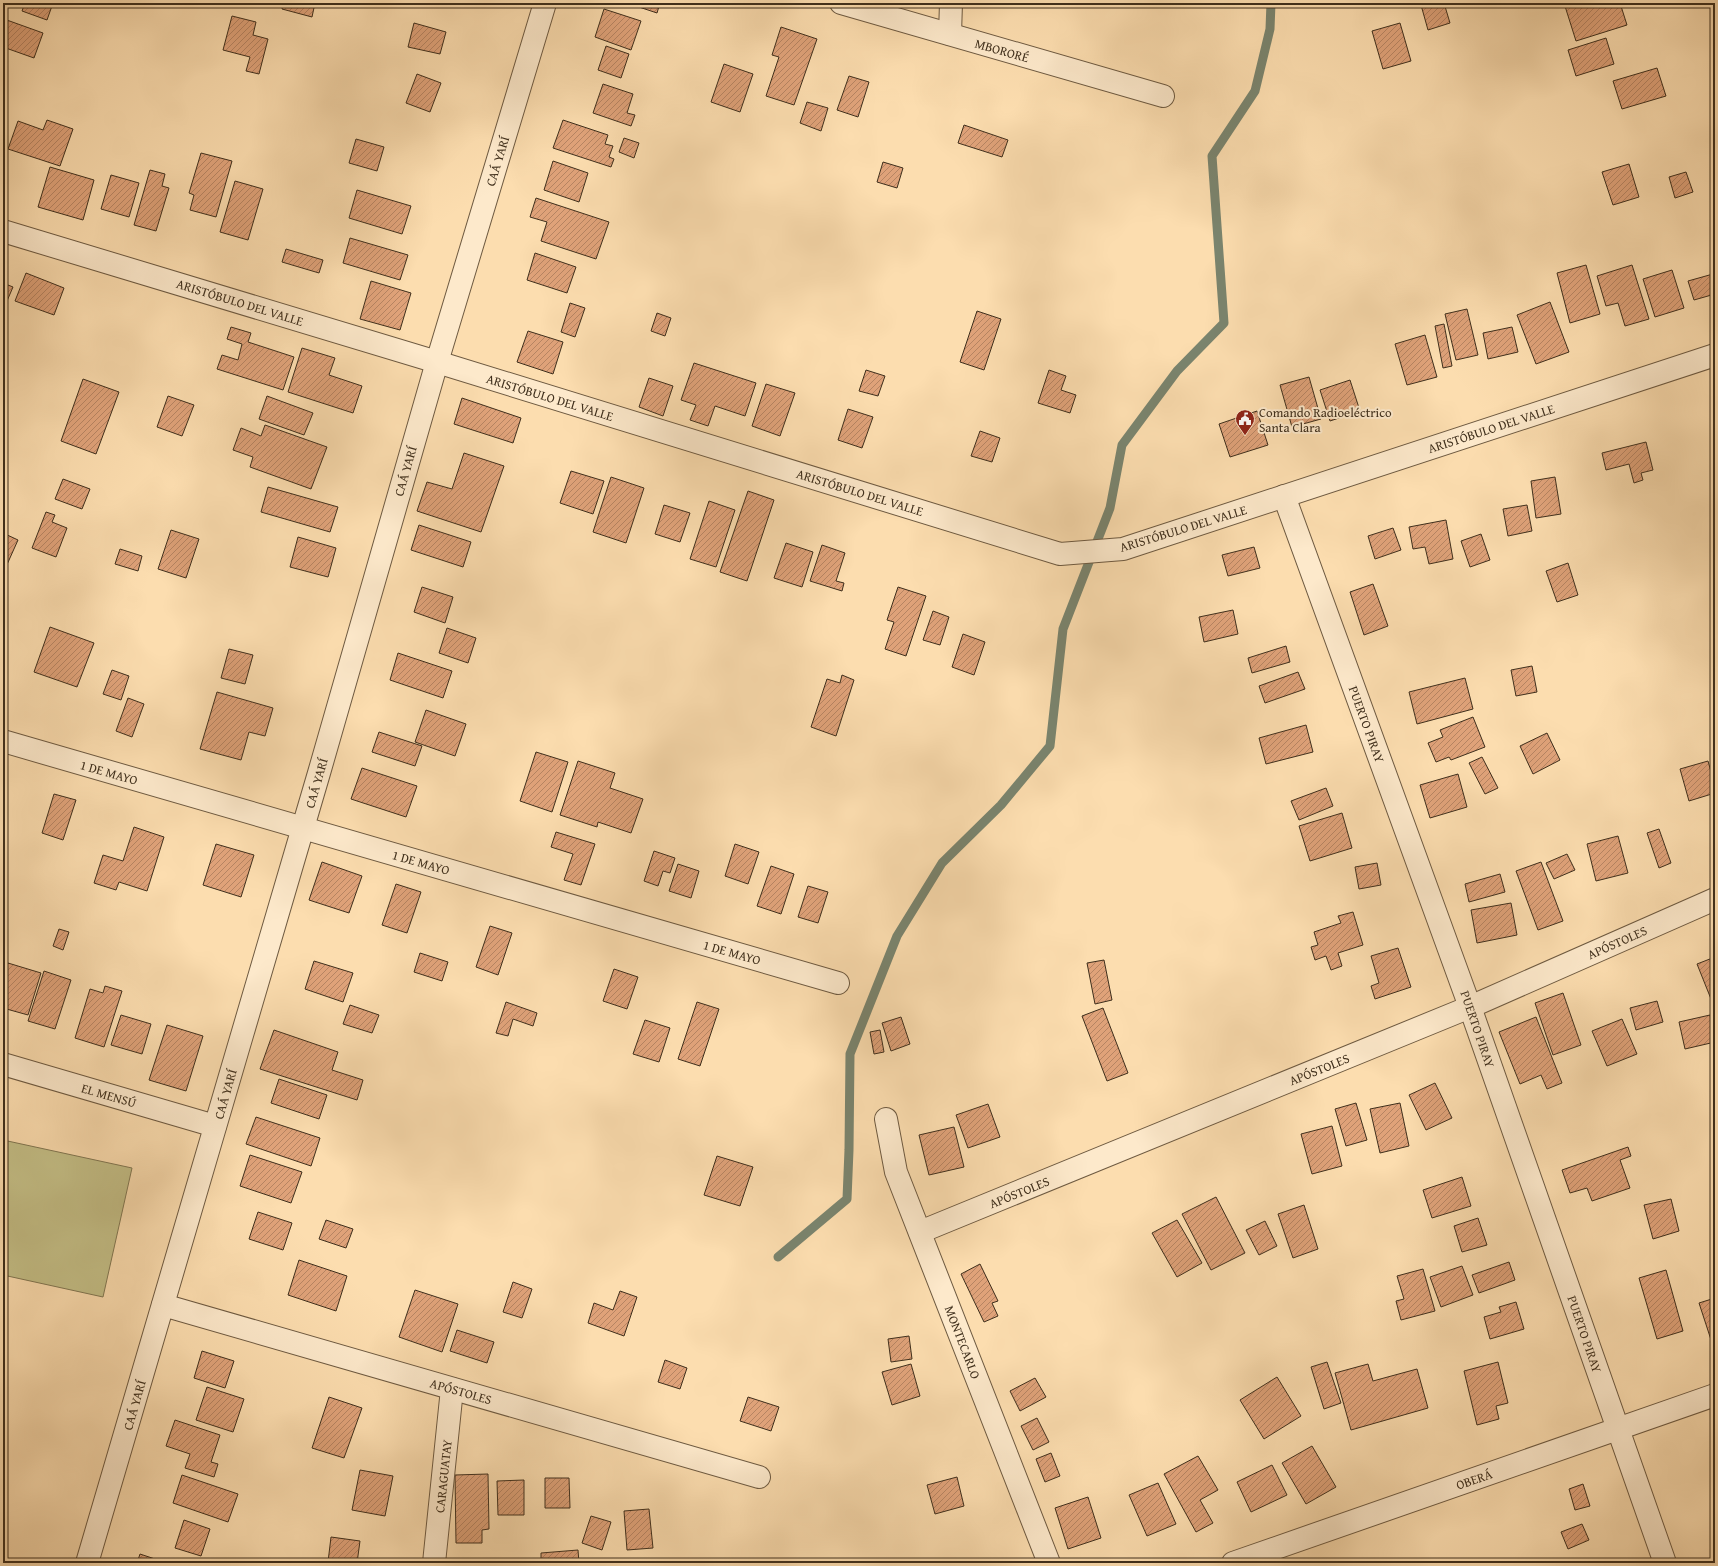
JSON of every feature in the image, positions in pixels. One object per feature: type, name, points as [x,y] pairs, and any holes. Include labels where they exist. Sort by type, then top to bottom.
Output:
[{"type":"street","name":"CAÁ YARÍ","points":[[87,1563],[303,828],[437,362],[545,3]]},
{"type":"street","name":"MBORORÉ","points":[[841,3],[1163,96]]},
{"type":"street","points":[[950,34],[951,3]]},
{"type":"street","name":"ARISTÓBULO DEL VALLE","points":[[3,231],[437,362],[1060,554],[1123,549],[1715,355]]},
{"type":"street","name":"PUERTO PIRAY","points":[[1284,496],[1470,1007],[1665,1563]]},
{"type":"street","name":"1 DE MAYO","points":[[3,741],[838,983]]},
{"type":"street","name":"APÓSTOLES","points":[[920,1232],[1470,1007],[1715,898]]},
{"type":"street","name":"EL MENSÚ","points":[[3,1064],[215,1126]]},
{"type":"street","name":"MONTECARLO","points":[[886,1119],[896,1172],[1049,1563]]},
{"type":"street","name":"APÓSTOLES","points":[[163,1305],[759,1477]]},
{"type":"street","name":"CARAGUATAY","points":[[434,1563],[452,1389]]},
{"type":"street","name":"OBERÁ","points":[[1233,1563],[1715,1395]]},
{"type":"shaded area","points":[[3,1140],[132,1168],[103,1297],[3,1275]]},
{"type":"building","points":[[25,3],[53,3],[47,20],[22,11]]},
{"type":"building","points":[[283,3],[315,3],[312,17],[282,9]]},
{"type":"building","points":[[627,3],[660,3],[657,13]]},
{"type":"building","points":[[1427,3],[1444,3],[1450,23],[1428,30],[1421,5]]},
{"type":"building","points":[[1564,3],[1620,3],[1627,25],[1576,41]]},
{"type":"building","points":[[604,9],[641,21],[631,50],[595,37]]},
{"type":"building","points":[[232,16],[256,22],[253,35],[268,39],[259,74],[246,71],[250,57],[223,50]]},
{"type":"building","points":[[4,19],[43,33],[34,58],[3,47]]},
{"type":"building","points":[[414,23],[446,32],[440,54],[408,47]]},
{"type":"building","points":[[1400,23],[1411,61],[1383,69],[1372,31]]},
{"type":"building","points":[[781,27],[817,39],[794,105],[766,96],[779,57],[772,55]]},
{"type":"building","points":[[1606,38],[1614,64],[1576,76],[1568,50]]},
{"type":"building","points":[[606,46],[629,54],[621,78],[598,70]]},
{"type":"building","points":[[724,64],[753,74],[740,112],[711,102]]},
{"type":"building","points":[[1657,68],[1666,96],[1622,109],[1613,81]]},
{"type":"building","points":[[417,74],[441,83],[430,112],[406,103]]},
{"type":"building","points":[[849,76],[869,82],[858,117],[837,110]]},
{"type":"building","points":[[603,84],[633,94],[627,113],[635,115],[631,126],[593,113]]},
{"type":"building","points":[[807,102],[828,108],[821,131],[800,123]]},
{"type":"building","points":[[47,120],[73,129],[60,166],[8,149],[18,121],[43,130]]},
{"type":"building","points":[[563,120],[608,135],[605,144],[613,146],[609,157],[614,159],[611,167],[553,148]]},
{"type":"building","points":[[964,125],[1008,140],[1002,157],[958,143]]},
{"type":"building","points":[[624,138],[639,143],[634,158],[619,152]]},
{"type":"building","points":[[356,139],[384,147],[377,171],[349,163]]},
{"type":"building","points":[[201,153],[232,161],[216,217],[190,210],[194,195],[189,193]]},
{"type":"building","points":[[553,161],[588,173],[579,202],[544,190]]},
{"type":"building","points":[[883,162],[903,168],[897,188],[877,182]]},
{"type":"building","points":[[1629,164],[1639,197],[1613,205],[1602,172]]},
{"type":"building","points":[[50,167],[94,180],[83,220],[38,207]]},
{"type":"building","points":[[150,170],[165,174],[162,186],[169,188],[156,231],[134,225]]},
{"type":"building","points":[[1686,172],[1693,192],[1675,198],[1669,177]]},
{"type":"building","points":[[111,175],[139,183],[129,217],[101,209]]},
{"type":"building","points":[[235,181],[263,189],[248,240],[220,232]]},
{"type":"building","points":[[357,190],[411,206],[402,234],[349,218]]},
{"type":"building","points":[[536,198],[609,222],[596,259],[541,241],[547,222],[530,217]]},
{"type":"building","points":[[350,238],[408,255],[400,280],[343,263]]},
{"type":"building","points":[[286,249],[323,260],[319,273],[282,262]]},
{"type":"building","points":[[535,253],[576,267],[567,293],[527,280]]},
{"type":"building","points":[[1586,265],[1600,314],[1570,323],[1557,273]]},
{"type":"building","points":[[1632,265],[1649,319],[1625,326],[1618,303],[1606,306],[1597,276]]},
{"type":"building","points":[[1672,270],[1684,308],[1655,317],[1643,279]]},
{"type":"building","points":[[26,273],[64,288],[54,315],[15,301]]},
{"type":"building","points":[[1713,274],[1715,281],[1715,294],[1694,300],[1688,281]]},
{"type":"building","points":[[371,281],[411,293],[400,330],[360,319]]},
{"type":"building","points":[[3,283],[13,287],[7,301],[3,299]]},
{"type":"building","points":[[1550,302],[1569,352],[1536,364],[1517,315]]},
{"type":"building","points":[[570,303],[585,308],[575,337],[561,332]]},
{"type":"building","points":[[1467,309],[1478,355],[1456,360],[1445,314]]},
{"type":"building","points":[[977,311],[1001,319],[984,370],[960,362]]},
{"type":"building","points":[[657,313],[671,318],[665,336],[651,331]]},
{"type":"building","points":[[1444,324],[1452,366],[1443,368],[1435,326]]},
{"type":"building","points":[[231,327],[251,333],[248,342],[294,357],[283,390],[217,369],[222,355],[238,360],[242,344],[227,339]]},
{"type":"building","points":[[1512,327],[1518,352],[1488,359],[1483,333]]},
{"type":"building","points":[[528,331],[563,342],[553,374],[517,362]]},
{"type":"building","points":[[1425,335],[1437,377],[1407,385],[1395,344]]},
{"type":"building","points":[[302,348],[335,358],[329,375],[362,386],[353,413],[288,392]]},
{"type":"building","points":[[694,363],[756,383],[745,416],[715,406],[708,426],[690,420],[696,405],[681,400]]},
{"type":"building","points":[[866,370],[885,376],[878,396],[859,391]]},
{"type":"building","points":[[1049,370],[1066,376],[1061,390],[1076,395],[1070,413],[1038,403]]},
{"type":"building","points":[[1309,377],[1321,419],[1292,427],[1280,385]]},
{"type":"building","points":[[649,378],[673,386],[663,416],[639,407]]},
{"type":"building","points":[[83,379],[119,392],[96,454],[61,441]]},
{"type":"building","points":[[1350,380],[1360,411],[1330,421],[1320,390]]},
{"type":"building","points":[[766,384],[795,393],[780,436],[752,426]]},
{"type":"building","points":[[168,396],[194,405],[182,436],[157,427]]},
{"type":"building","points":[[267,396],[313,413],[304,435],[259,419]]},
{"type":"building","points":[[462,398],[521,418],[513,443],[454,424]]},
{"type":"building","points":[[848,409],[873,417],[862,448],[838,440]]},
{"type":"building","points":[[1257,411],[1268,445],[1230,457],[1219,424]]},
{"type":"building","points":[[265,425],[327,447],[311,489],[250,467],[253,457],[233,450],[241,428],[261,436]]},
{"type":"building","points":[[980,431],[1000,438],[992,462],[971,456]]},
{"type":"building","points":[[1646,442],[1653,470],[1641,473],[1643,480],[1634,483],[1629,464],[1606,470],[1602,453]]},
{"type":"building","points":[[464,453],[504,466],[481,532],[417,511],[427,482],[452,489]]},
{"type":"building","points":[[571,471],[604,481],[593,514],[560,503]]},
{"type":"building","points":[[611,477],[644,488],[626,543],[593,532]]},
{"type":"building","points":[[1555,477],[1561,514],[1536,518],[1531,481]]},
{"type":"building","points":[[63,479],[90,489],[82,509],[55,499]]},
{"type":"building","points":[[268,487],[338,507],[330,532],[261,512]]},
{"type":"building","points":[[748,491],[774,500],[747,581],[720,572]]},
{"type":"building","points":[[709,501],[735,510],[716,567],[690,559]]},
{"type":"building","points":[[664,505],[690,513],[680,542],[655,534]]},
{"type":"building","points":[[1527,505],[1532,531],[1508,536],[1503,509]]},
{"type":"building","points":[[46,512],[55,515],[52,522],[67,528],[56,557],[32,548]]},
{"type":"building","points":[[1446,520],[1453,559],[1429,564],[1425,547],[1413,549],[1409,527]]},
{"type":"building","points":[[419,525],[471,542],[463,567],[411,550]]},
{"type":"building","points":[[1393,528],[1401,550],[1375,559],[1368,536]]},
{"type":"building","points":[[171,530],[199,539],[186,578],[158,569]]},
{"type":"building","points":[[3,533],[18,540],[5,569],[3,568]]},
{"type":"building","points":[[1481,534],[1490,560],[1470,567],[1461,541]]},
{"type":"building","points":[[298,537],[336,548],[328,577],[290,567]]},
{"type":"building","points":[[786,543],[813,552],[802,587],[774,578]]},
{"type":"building","points":[[822,545],[845,553],[836,581],[844,583],[842,591],[810,581]]},
{"type":"building","points":[[1254,547],[1260,568],[1228,576],[1222,555]]},
{"type":"building","points":[[120,549],[142,556],[138,571],[115,564]]},
{"type":"building","points":[[1568,563],[1578,595],[1557,602],[1546,571]]},
{"type":"building","points":[[1373,584],[1388,626],[1364,635],[1350,592]]},
{"type":"building","points":[[422,587],[453,597],[445,623],[414,612]]},
{"type":"building","points":[[898,587],[926,596],[906,656],[885,649],[894,622],[887,620]]},
{"type":"building","points":[[1233,610],[1238,634],[1204,642],[1199,617]]},
{"type":"building","points":[[933,611],[949,617],[940,645],[923,640]]},
{"type":"building","points":[[50,627],[94,643],[77,687],[34,672]]},
{"type":"building","points":[[447,628],[476,638],[468,663],[439,653]]},
{"type":"building","points":[[963,634],[985,642],[974,675],[952,667]]},
{"type":"building","points":[[1286,646],[1290,662],[1252,673],[1248,658]]},
{"type":"building","points":[[229,649],[253,655],[245,684],[221,678]]},
{"type":"building","points":[[398,653],[452,671],[443,698],[390,680]]},
{"type":"building","points":[[1532,666],[1537,692],[1516,696],[1511,670]]},
{"type":"building","points":[[112,670],[129,676],[121,700],[103,694]]},
{"type":"building","points":[[1298,672],[1305,689],[1265,703],[1259,686]]},
{"type":"building","points":[[842,675],[854,680],[836,736],[811,727],[827,679],[840,683]]},
{"type":"building","points":[[1465,678],[1473,709],[1417,724],[1409,692]]},
{"type":"building","points":[[217,692],[273,708],[265,736],[249,732],[241,760],[200,749]]},
{"type":"building","points":[[128,698],[144,704],[132,737],[116,731]]},
{"type":"building","points":[[426,710],[466,724],[455,756],[415,742]]},
{"type":"building","points":[[1473,717],[1485,747],[1451,760],[1449,757],[1436,762],[1428,743],[1443,737],[1440,730]]},
{"type":"building","points":[[1306,725],[1313,752],[1266,764],[1259,738]]},
{"type":"building","points":[[379,732],[422,746],[415,766],[372,752]]},
{"type":"building","points":[[1547,733],[1560,760],[1533,774],[1520,746]]},
{"type":"building","points":[[536,752],[568,762],[552,812],[520,801]]},
{"type":"building","points":[[1482,757],[1498,788],[1485,794],[1469,763]]},
{"type":"building","points":[[578,761],[615,773],[610,788],[643,799],[631,833],[598,822],[597,827],[560,815]]},
{"type":"building","points":[[1708,761],[1715,786],[1715,793],[1689,801],[1680,769]]},
{"type":"building","points":[[362,768],[417,786],[406,817],[351,799]]},
{"type":"building","points":[[1458,774],[1467,807],[1430,818],[1420,785]]},
{"type":"building","points":[[1326,788],[1333,806],[1299,820],[1291,801]]},
{"type":"building","points":[[54,794],[76,800],[63,840],[42,833]]},
{"type":"building","points":[[1342,813],[1352,848],[1310,861],[1299,826]]},
{"type":"building","points":[[134,827],[164,837],[147,891],[119,882],[116,890],[94,883],[103,855],[123,861]]},
{"type":"building","points":[[1659,829],[1671,863],[1659,868],[1647,833]]},
{"type":"building","points":[[556,832],[595,844],[581,885],[564,880],[573,854],[551,847]]},
{"type":"building","points":[[1618,836],[1628,873],[1596,881],[1587,844]]},
{"type":"building","points":[[216,844],[254,855],[241,897],[203,885]]},
{"type":"building","points":[[735,844],[759,852],[748,884],[725,876]]},
{"type":"building","points":[[654,851],[675,858],[670,873],[663,871],[658,886],[644,881]]},
{"type":"building","points":[[1567,854],[1575,870],[1554,879],[1546,863]]},
{"type":"building","points":[[322,862],[362,876],[349,913],[309,900]]},
{"type":"building","points":[[1541,862],[1563,921],[1538,930],[1516,871]]},
{"type":"building","points":[[1377,863],[1381,885],[1359,889],[1355,867]]},
{"type":"building","points":[[678,864],[699,871],[691,898],[669,891]]},
{"type":"building","points":[[771,866],[794,874],[781,914],[757,906]]},
{"type":"building","points":[[1500,874],[1505,892],[1469,902],[1465,884]]},
{"type":"building","points":[[396,884],[421,892],[407,933],[382,925]]},
{"type":"building","points":[[808,886],[828,892],[818,923],[798,917]]},
{"type":"building","points":[[1511,903],[1517,935],[1477,943],[1471,910]]},
{"type":"building","points":[[1353,912],[1363,945],[1338,953],[1342,966],[1331,970],[1326,956],[1315,960],[1311,947],[1318,945],[1314,932],[1341,923],[1338,916]]},
{"type":"building","points":[[490,926],[512,933],[498,975],[476,967]]},
{"type":"building","points":[[59,929],[69,932],[63,950],[53,946]]},
{"type":"building","points":[[1398,948],[1411,987],[1375,999],[1371,986],[1379,983],[1371,956]]},
{"type":"building","points":[[3,952],[7,953],[3,967]]},
{"type":"building","points":[[420,953],[448,962],[442,981],[414,972]]},
{"type":"building","points":[[1715,957],[1715,1009],[1697,964]]},
{"type":"building","points":[[1104,960],[1112,1000],[1095,1004],[1087,963]]},
{"type":"building","points":[[314,961],[353,973],[343,1002],[305,989]]},
{"type":"building","points":[[8,963],[41,973],[28,1015],[3,1008],[3,978]]},
{"type":"building","points":[[614,969],[638,977],[627,1009],[603,1001]]},
{"type":"building","points":[[44,971],[71,980],[55,1029],[28,1021]]},
{"type":"building","points":[[105,986],[122,991],[104,1047],[75,1038],[90,989],[103,993]]},
{"type":"building","points":[[1563,993],[1581,1045],[1553,1055],[1535,1003]]},
{"type":"building","points":[[1657,1001],[1663,1022],[1636,1030],[1630,1008]]},
{"type":"building","points":[[506,1002],[537,1013],[533,1026],[513,1019],[508,1036],[496,1033]]},
{"type":"building","points":[[697,1002],[719,1009],[700,1066],[678,1059]]},
{"type":"building","points":[[350,1005],[379,1015],[372,1033],[343,1024]]},
{"type":"building","points":[[1103,1008],[1128,1073],[1107,1081],[1082,1016]]},
{"type":"building","points":[[121,1015],[151,1024],[142,1054],[111,1045]]},
{"type":"building","points":[[1710,1015],[1715,1042],[1685,1049],[1679,1022]]},
{"type":"building","points":[[901,1017],[910,1044],[891,1051],[882,1023]]},
{"type":"building","points":[[1536,1017],[1562,1083],[1547,1089],[1541,1075],[1520,1084],[1499,1032]]},
{"type":"building","points":[[1622,1019],[1637,1054],[1607,1066],[1592,1031]]},
{"type":"building","points":[[645,1020],[670,1028],[659,1062],[633,1054]]},
{"type":"building","points":[[167,1025],[203,1036],[186,1091],[149,1080]]},
{"type":"building","points":[[274,1030],[338,1052],[332,1070],[363,1080],[357,1100],[260,1069]]},
{"type":"building","points":[[880,1030],[884,1052],[874,1054],[870,1032]]},
{"type":"building","points":[[279,1079],[327,1095],[319,1119],[271,1103]]},
{"type":"building","points":[[1435,1083],[1452,1118],[1426,1130],[1409,1095]]},
{"type":"building","points":[[1356,1103],[1367,1140],[1346,1146],[1335,1109]]},
{"type":"building","points":[[1400,1103],[1409,1146],[1380,1153],[1370,1109]]},
{"type":"building","points":[[988,1104],[1000,1137],[968,1148],[956,1115]]},
{"type":"building","points":[[256,1117],[320,1138],[311,1166],[246,1144]]},
{"type":"building","points":[[1332,1126],[1342,1166],[1312,1174],[1301,1134]]},
{"type":"building","points":[[954,1127],[964,1167],[929,1175],[919,1135]]},
{"type":"building","points":[[1628,1147],[1631,1156],[1620,1160],[1630,1188],[1592,1201],[1587,1188],[1570,1193],[1562,1170]]},
{"type":"building","points":[[250,1155],[302,1172],[291,1203],[240,1186]]},
{"type":"building","points":[[717,1156],[753,1167],[740,1206],[704,1195]]},
{"type":"building","points":[[1462,1177],[1471,1206],[1432,1218],[1423,1190]]},
{"type":"building","points":[[1216,1197],[1245,1253],[1211,1270],[1182,1214]]},
{"type":"building","points":[[1671,1199],[1679,1231],[1653,1239],[1644,1205]]},
{"type":"building","points":[[1304,1205],[1318,1249],[1293,1258],[1278,1214]]},
{"type":"building","points":[[258,1212],[292,1223],[283,1250],[249,1239]]},
{"type":"building","points":[[1478,1218],[1487,1245],[1462,1252],[1454,1226]]},
{"type":"building","points":[[326,1220],[353,1229],[346,1248],[319,1239]]},
{"type":"building","points":[[1177,1220],[1202,1263],[1177,1277],[1152,1233]]},
{"type":"building","points":[[1265,1221],[1277,1246],[1259,1255],[1246,1230]]},
{"type":"building","points":[[299,1260],[347,1276],[336,1311],[288,1295]]},
{"type":"building","points":[[1509,1262],[1515,1280],[1479,1293],[1472,1275]]},
{"type":"building","points":[[980,1264],[998,1301],[992,1303],[998,1316],[984,1322],[961,1274]]},
{"type":"building","points":[[1462,1266],[1473,1295],[1441,1307],[1430,1277]]},
{"type":"building","points":[[1423,1269],[1435,1311],[1401,1320],[1396,1301],[1404,1299],[1397,1276]]},
{"type":"building","points":[[1666,1270],[1683,1331],[1657,1339],[1639,1278]]},
{"type":"building","points":[[513,1282],[532,1289],[522,1318],[503,1312]]},
{"type":"building","points":[[415,1290],[458,1304],[442,1352],[399,1337]]},
{"type":"building","points":[[620,1291],[637,1297],[624,1336],[588,1323],[594,1303],[613,1310]]},
{"type":"building","points":[[1715,1298],[1715,1349],[1714,1349],[1699,1303]]},
{"type":"building","points":[[1516,1302],[1524,1329],[1490,1339],[1484,1317],[1501,1312],[1499,1307]]},
{"type":"building","points":[[457,1330],[494,1342],[487,1363],[450,1351]]},
{"type":"building","points":[[909,1336],[912,1359],[891,1362],[888,1339]]},
{"type":"building","points":[[202,1351],[234,1361],[225,1388],[194,1378]]},
{"type":"building","points":[[665,1360],[687,1368],[680,1389],[658,1382]]},
{"type":"building","points":[[1327,1362],[1341,1403],[1324,1409],[1311,1367]]},
{"type":"building","points":[[1498,1362],[1508,1403],[1496,1406],[1499,1419],[1477,1425],[1464,1371]]},
{"type":"building","points":[[911,1364],[920,1396],[892,1405],[882,1372]]},
{"type":"building","points":[[1368,1364],[1373,1381],[1417,1369],[1428,1408],[1351,1430],[1335,1373]]},
{"type":"building","points":[[1277,1377],[1301,1416],[1264,1439],[1240,1400]]},
{"type":"building","points":[[1035,1378],[1046,1397],[1020,1411],[1010,1391]]},
{"type":"building","points":[[207,1387],[244,1399],[233,1432],[196,1420]]},
{"type":"building","points":[[329,1397],[362,1408],[344,1458],[312,1448]]},
{"type":"building","points":[[748,1397],[779,1407],[771,1431],[740,1421]]},
{"type":"building","points":[[1037,1418],[1049,1442],[1033,1450],[1021,1426]]},
{"type":"building","points":[[175,1420],[220,1435],[211,1462],[218,1464],[214,1477],[185,1468],[190,1454],[166,1446]]},
{"type":"building","points":[[1312,1446],[1336,1487],[1306,1504],[1282,1463]]},
{"type":"building","points":[[1051,1453],[1060,1476],[1045,1482],[1036,1459]]},
{"type":"building","points":[[1198,1456],[1218,1490],[1200,1500],[1213,1523],[1196,1532],[1164,1474]]},
{"type":"building","points":[[1272,1465],[1287,1495],[1251,1512],[1237,1482]]},
{"type":"building","points":[[360,1470],[393,1476],[385,1516],[352,1510]]},
{"type":"building","points":[[488,1474],[489,1529],[482,1530],[482,1543],[456,1543],[455,1475]]},
{"type":"building","points":[[182,1475],[238,1494],[228,1522],[173,1503]]},
{"type":"building","points":[[957,1477],[964,1506],[935,1514],[927,1485]]},
{"type":"building","points":[[545,1478],[569,1478],[570,1508],[545,1508]]},
{"type":"building","points":[[524,1480],[524,1515],[498,1515],[497,1481]]},
{"type":"building","points":[[1158,1483],[1176,1524],[1147,1536],[1129,1495]]},
{"type":"building","points":[[1583,1484],[1590,1506],[1575,1510],[1569,1489]]},
{"type":"building","points":[[1088,1497],[1101,1538],[1068,1549],[1055,1508]]},
{"type":"building","points":[[649,1509],[653,1548],[627,1550],[624,1511]]},
{"type":"building","points":[[591,1516],[611,1522],[602,1550],[582,1543]]},
{"type":"building","points":[[184,1520],[210,1529],[201,1556],[175,1548]]},
{"type":"building","points":[[1582,1524],[1589,1540],[1568,1549],[1561,1532]]},
{"type":"building","points":[[331,1537],[360,1541],[357,1563],[328,1562]]},
{"type":"building","points":[[578,1550],[579,1563],[541,1563],[541,1553]]},
{"type":"building","points":[[140,1554],[167,1563],[137,1563]]},
{"type":"waterway","points":[[778,1257],[847,1199],[850,1054],[897,936],[942,863],[1001,805],[1050,746],[1063,629],[1110,508],[1122,445],[1177,371],[1224,323],[1212,156],[1255,91],[1270,29],[1271,3]]},
{"type":"place","name":"Comando Radioeléctrico Santa Clara","points":[[1245,436]]}]
